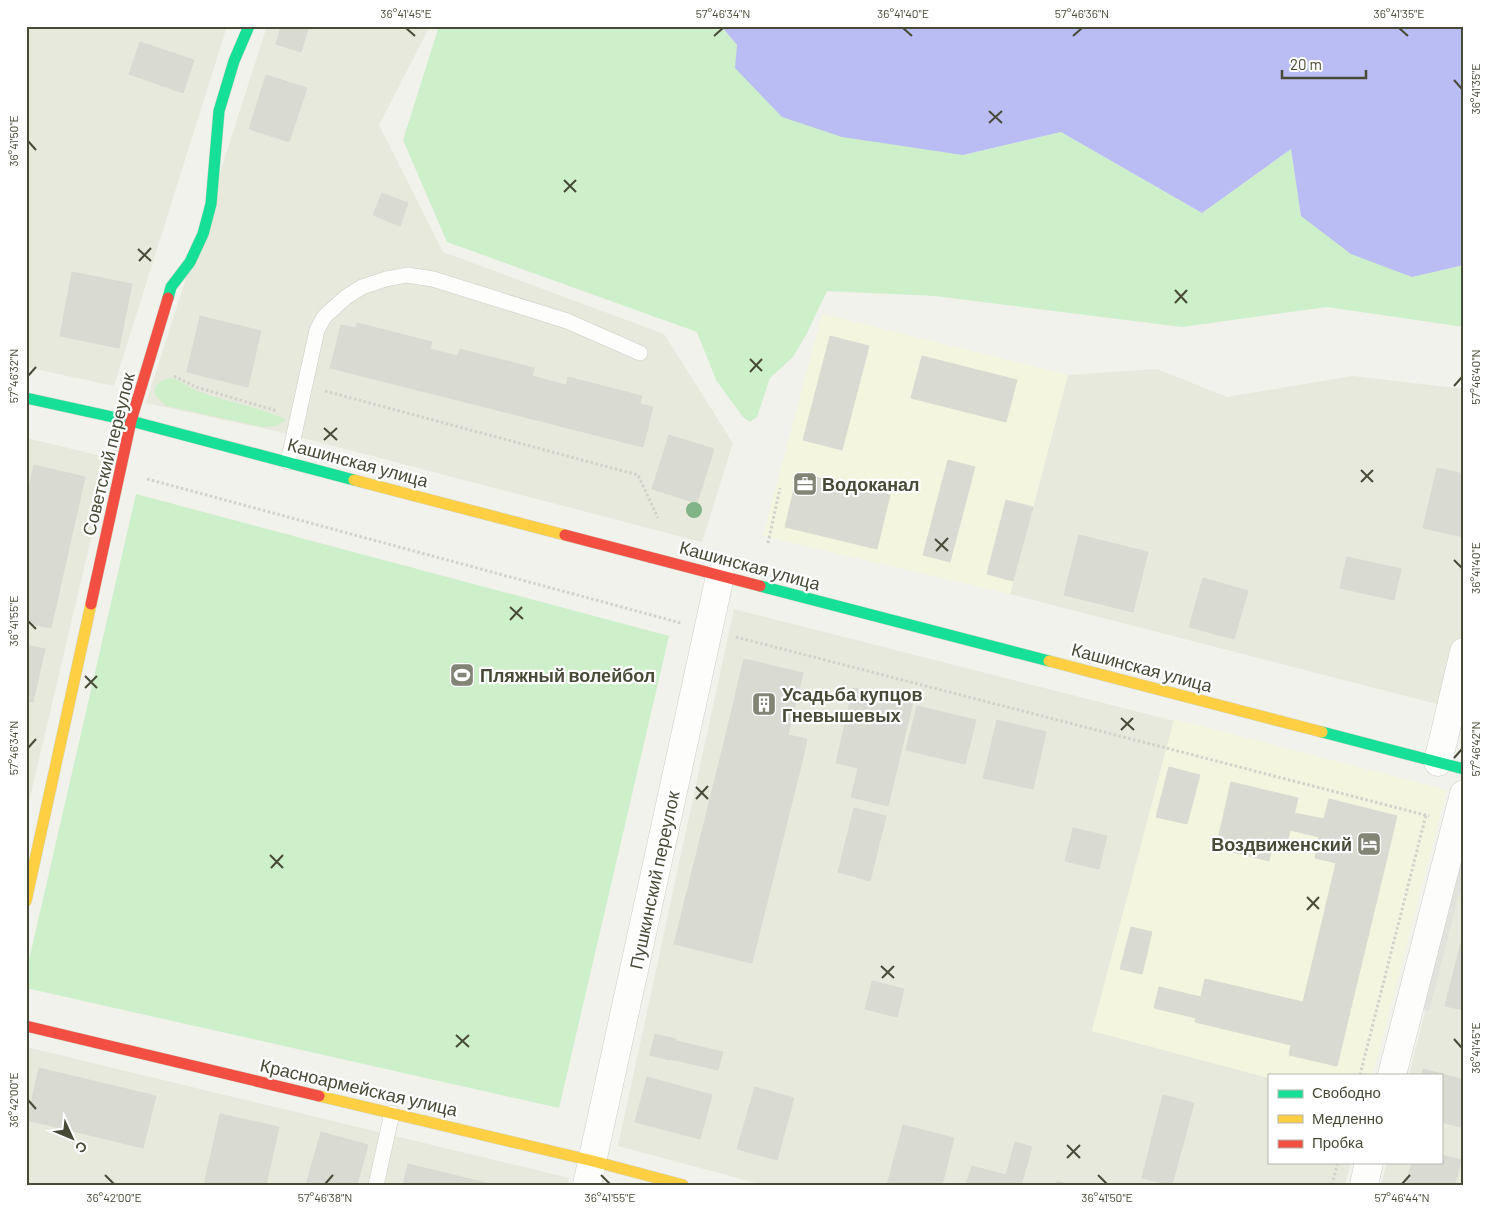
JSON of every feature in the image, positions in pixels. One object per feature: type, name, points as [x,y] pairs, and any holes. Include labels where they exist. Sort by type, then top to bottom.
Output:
[{"type":"street","name":"Советский переулок","points":[[26,901],[131,421],[171,287],[190,262],[204,234],[211,204],[220,111],[234,61],[249,26]]},
{"type":"street","name":"Кашинская улица","points":[[26,398],[131,421],[1451,765]]},
{"type":"street","name":"Пушкинский переулок","points":[[590,1173],[720,576]]},
{"type":"street","points":[[1451,765],[1464,652]]},
{"type":"street","points":[[1392,1074],[1464,794]]},
{"type":"street","name":"Красноармейская улица","points":[[26,1026],[392,1113],[590,1173],[683,1185]]},
{"type":"street","points":[[1364,1185],[1369,1164]]},
{"type":"lane","points":[[288,462],[317,330],[324,317],[346,297],[362,287],[386,279],[407,275],[433,279],[567,321],[640,353]]},
{"type":"lane","points":[[376,1185],[392,1113]]},
{"type":"path","points":[[146,372],[172,375],[196,387],[269,408],[298,421]]},
{"type":"path","points":[[306,386],[638,475],[658,518]]},
{"type":"path","points":[[120,472],[708,630],[1456,823]]},
{"type":"path","points":[[768,543],[780,488]]},
{"type":"path","points":[[1360,1074],[1426,816]]},
{"type":"path","points":[[1332,1185],[1337,1164]]},
{"type":"shaded area","points":[[26,26],[227,26],[114,386],[26,367]]},
{"type":"shaded area","points":[[267,26],[430,26],[379,125],[443,252],[664,334],[733,443],[702,542],[280,432],[146,403]]},
{"type":"shaded area","points":[[822,314],[1068,375],[1010,594],[763,536]]},
{"type":"shaded area","points":[[1157,369],[1227,397],[1353,376],[1464,389],[1464,711],[1010,594],[1068,375]]},
{"type":"shaded area","points":[[26,438],[110,458],[26,814]]},
{"type":"shaded area","points":[[734,609],[1174,721],[1092,1031],[1268,1078],[1268,1164],[1350,1164],[1345,1185],[764,1185],[618,1146]]},
{"type":"shaded area","points":[[1174,719],[1447,790],[1373,1074],[1268,1074],[1268,1078],[1092,1031]]},
{"type":"shaded area","points":[[1464,841],[1464,874],[1429,1011],[1414,1007]]},
{"type":"shaded area","points":[[1464,857],[1464,1185],[1381,1185],[1386,1164],[1442,1164],[1442,1074],[1409,1074]]},
{"type":"shaded area","points":[[26,1047],[569,1178],[567,1185],[26,1185]]},
{"type":"green space","points":[[439,26],[721,26],[737,45],[963,155],[1061,132],[1202,213],[1291,149],[1301,216],[1412,277],[1464,265],[1464,327],[1327,307],[1182,327],[935,296],[827,291],[793,357],[770,378],[757,417],[750,422],[743,417],[716,380],[697,332],[447,242],[403,140]]},
{"type":"green space","points":[[170,378],[197,391],[264,411],[286,420],[276,426],[263,427],[167,406],[155,394],[155,390],[158,383]]},
{"type":"green space","points":[[136,494],[669,636],[559,1108],[26,988],[26,973]]},
{"type":"water","points":[[721,26],[1464,26],[1464,265],[1412,277],[1351,254],[1301,216],[1291,149],[1202,213],[1061,132],[963,155],[842,137],[782,117],[735,68],[737,45]]},
{"type":"building","points":[[281,26],[309,26],[301,52],[276,44]]},
{"type":"building","points":[[140,42],[194,60],[183,93],[129,74]]},
{"type":"building","points":[[266,75],[307,88],[289,142],[249,129]]},
{"type":"building","points":[[382,193],[408,203],[400,226],[373,215]]},
{"type":"building","points":[[72,272],[132,284],[119,348],[60,336]]},
{"type":"building","points":[[200,316],[261,331],[248,387],[187,372]]},
{"type":"building","points":[[357,323],[432,342],[430,349],[458,356],[460,349],[534,368],[532,376],[566,385],[568,377],[642,396],[640,404],[653,407],[643,447],[330,368],[341,325],[356,328]]},
{"type":"building","points":[[830,336],[869,346],[842,450],[803,440]]},
{"type":"building","points":[[922,356],[1017,380],[1006,422],[911,398]]},
{"type":"building","points":[[669,435],[714,449],[697,503],[652,489]]},
{"type":"building","points":[[948,460],[975,467],[950,562],[923,555]]},
{"type":"building","points":[[34,465],[85,477],[51,628],[26,623],[26,499]]},
{"type":"building","points":[[1437,468],[1464,474],[1464,537],[1423,528]]},
{"type":"building","points":[[798,473],[890,495],[877,549],[785,527]]},
{"type":"building","points":[[1006,500],[1033,507],[1013,581],[987,574]]},
{"type":"building","points":[[1079,535],[1148,552],[1133,612],[1064,595]]},
{"type":"building","points":[[1347,557],[1401,569],[1394,600],[1340,588]]},
{"type":"building","points":[[1203,578],[1248,591],[1234,639],[1189,627]]},
{"type":"building","points":[[26,645],[45,649],[33,702],[26,701]]},
{"type":"building","name":"Усадьба купцов Гневышевых","points":[[744,659],[803,673],[788,735],[807,739],[802,762],[724,743]]},
{"type":"building","points":[[853,688],[913,702],[888,806],[851,797],[858,768],[836,763]]},
{"type":"building","points":[[917,706],[976,720],[965,764],[906,750]]},
{"type":"building","points":[[997,720],[1046,732],[1033,789],[983,778]]},
{"type":"building","points":[[724,743],[802,762],[752,963],[674,944]]},
{"type":"building","points":[[1169,767],[1200,775],[1187,824],[1156,817]]},
{"type":"building","points":[[1231,782],[1298,798],[1287,843],[1274,840],[1269,861],[1216,848]]},
{"type":"building","points":[[1329,799],[1397,816],[1337,1066],[1289,1055],[1291,1045],[1195,1022],[1205,979],[1303,1002],[1336,863],[1315,858],[1319,837],[1290,830],[1294,813],[1324,819]]},
{"type":"building","points":[[854,808],[886,816],[870,881],[838,872]]},
{"type":"building","points":[[1073,828],[1107,836],[1099,869],[1065,861]]},
{"type":"building","points":[[1131,927],[1152,932],[1142,974],[1120,969]]},
{"type":"building","points":[[1462,939],[1464,939],[1464,1010],[1445,1006]]},
{"type":"building","points":[[872,981],[904,989],[897,1017],[865,1009]]},
{"type":"building","points":[[1159,987],[1201,997],[1196,1018],[1154,1008]]},
{"type":"building","points":[[655,1034],[676,1039],[670,1060],[650,1055]]},
{"type":"building","points":[[676,1041],[723,1052],[718,1070],[671,1059]]},
{"type":"building","points":[[39,1068],[156,1096],[143,1148],[27,1120]]},
{"type":"building","points":[[1423,1069],[1442,1074],[1422,1074]]},
{"type":"building","points":[[1442,1074],[1464,1080],[1464,1128],[1442,1122]]},
{"type":"building","points":[[647,1077],[712,1095],[700,1139],[635,1122]]},
{"type":"building","points":[[755,1087],[794,1098],[777,1160],[737,1149]]},
{"type":"building","points":[[1163,1095],[1194,1103],[1172,1185],[1142,1178]]},
{"type":"building","points":[[220,1114],[279,1127],[266,1185],[204,1185]]},
{"type":"building","points":[[903,1125],[954,1138],[942,1185],[887,1185]]},
{"type":"building","points":[[321,1132],[368,1145],[357,1185],[306,1185]]},
{"type":"building","points":[[1015,1142],[1032,1147],[1021,1185],[966,1185],[972,1166],[1006,1175]]},
{"type":"building","points":[[1442,1155],[1461,1160],[1455,1185],[1406,1185],[1411,1164],[1442,1164]]},
{"type":"building","points":[[408,1164],[494,1185],[403,1185]]},
{"type":"building","points":[[1057,1181],[1072,1185],[1056,1185]]},
{"type":"traffic: fast","points":[[168,298],[171,287],[190,262],[203,234],[211,204],[219,111],[234,61],[249,26]]},
{"type":"traffic: fast","points":[[26,398],[131,421],[354,480]]},
{"type":"traffic: fast","points":[[760,586],[1049,661]]},
{"type":"traffic: fast","points":[[1322,732],[1464,769]]},
{"type":"traffic: slow","points":[[354,480],[565,535]]},
{"type":"traffic: slow","points":[[26,901],[91,604]]},
{"type":"traffic: slow","points":[[1049,661],[1322,732]]},
{"type":"traffic: slow","points":[[319,1096],[593,1161],[683,1185]]},
{"type":"traffic: jam","points":[[91,604],[131,421],[168,298]]},
{"type":"traffic: jam","points":[[565,535],[760,586]]},
{"type":"traffic: jam","points":[[26,1026],[319,1096]]},
{"type":"place","name":"Водоканал","points":[[805,484]]},
{"type":"place","name":"Пляжный волейбол","points":[[462,675]]},
{"type":"place","name":"Усадьба купцов Гневышевых","points":[[764,704]]},
{"type":"place","name":"Воздвиженский","points":[[1369,844]]}]
